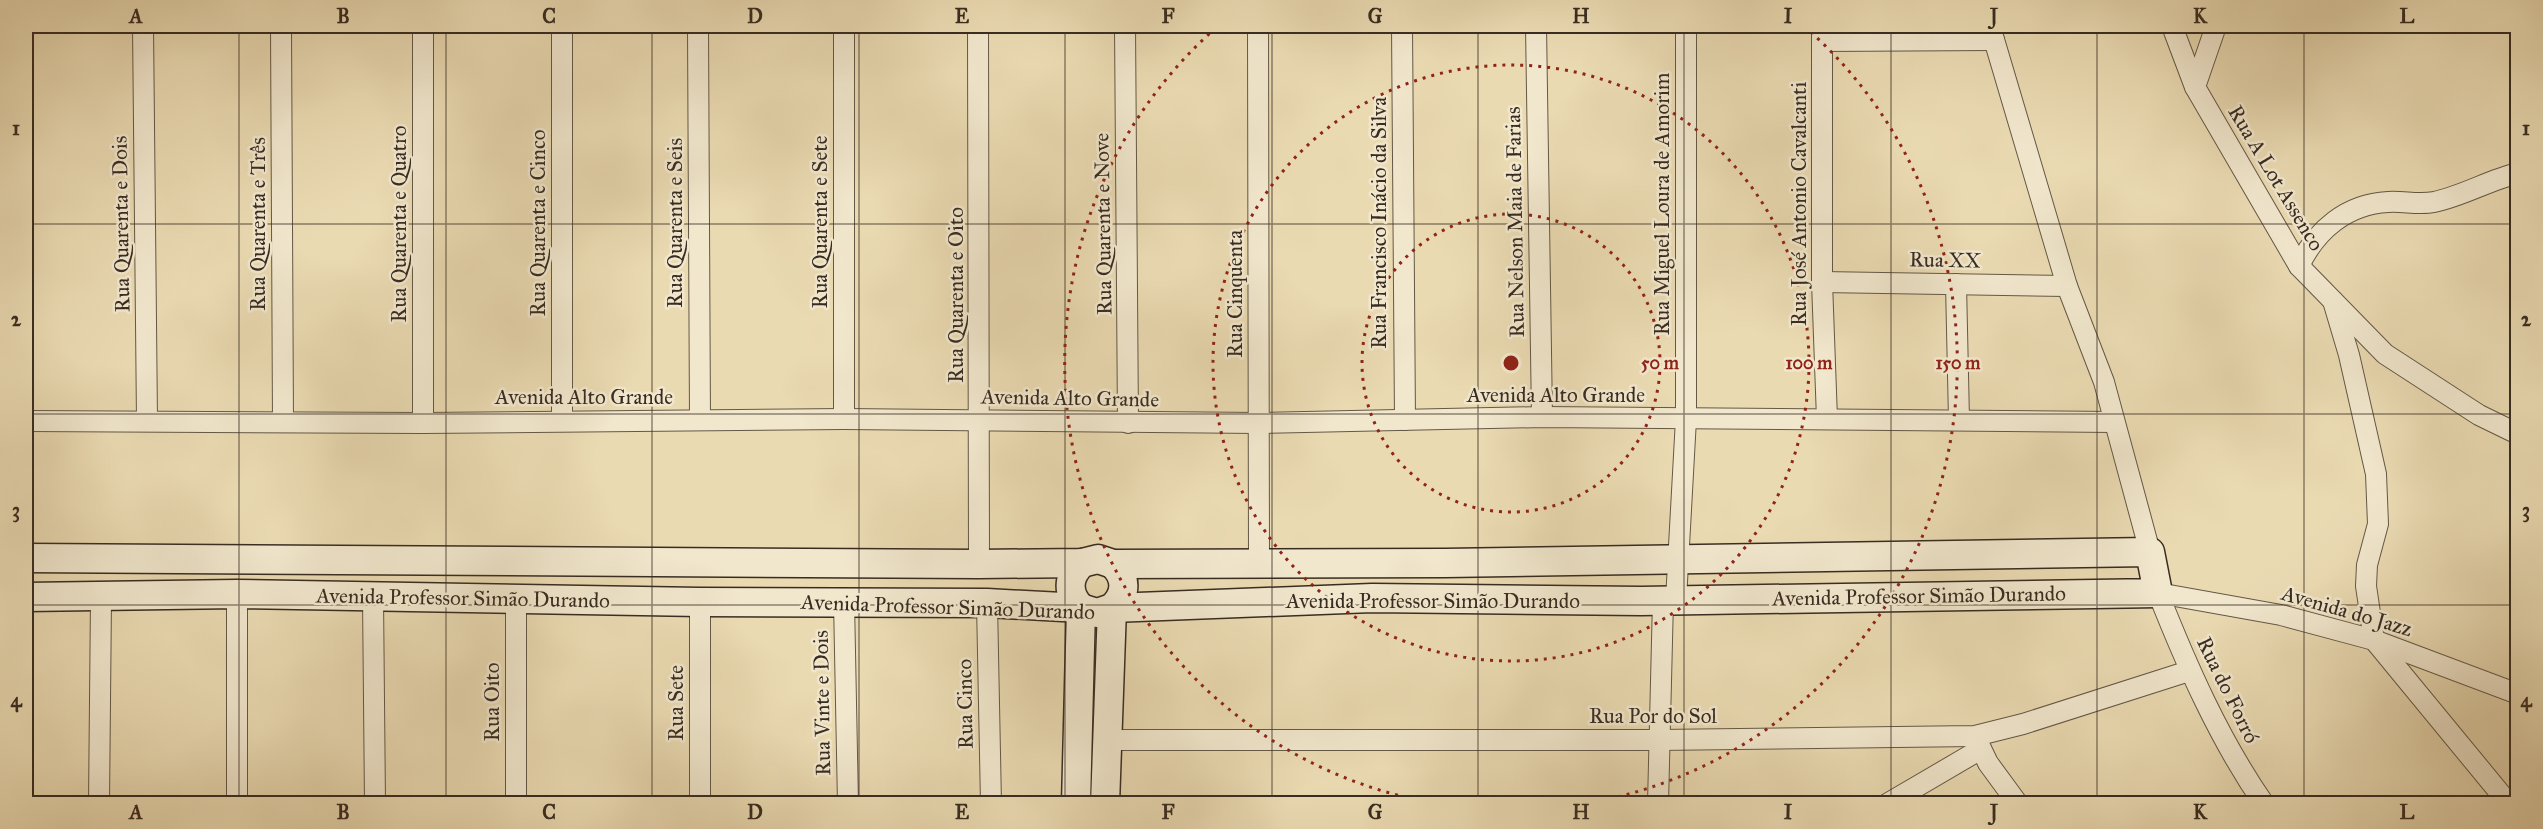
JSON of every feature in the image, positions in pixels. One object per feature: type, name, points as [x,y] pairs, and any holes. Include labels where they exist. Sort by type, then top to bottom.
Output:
[{"type":"street","name":"Rua Quarenta e Dois","points":[[143,26],[147,421]]},
{"type":"street","name":"Rua Quarenta e Três","points":[[281,26],[284,422]]},
{"type":"street","name":"Rua Quarenta e Quatro","points":[[423,26],[423,423]]},
{"type":"street","name":"Rua Quarenta e Cinco","points":[[562,26],[562,420]]},
{"type":"street","name":"Rua Quarenta e Seis","points":[[698,26],[700,420]]},
{"type":"street","name":"Rua Quarenta e Sete","points":[[844,26],[844,419]]},
{"type":"street","name":"Rua Quarenta e Oito","points":[[978,26],[980,564]]},
{"type":"street","name":"Rua Quarenta e Nove","points":[[1125,26],[1128,423]]},
{"type":"street","name":"Rua Cinquenta","points":[[1258,26],[1259,562]]},
{"type":"street","name":"Rua Francisco Inácio da Silva","points":[[1402,26],[1405,420]]},
{"type":"street","name":"Rua Nelson Maia de Farias","points":[[1536,26],[1542,417]]},
{"type":"street","name":"Rua Miguel Loura de Amorim","points":[[1658,804],[1658,740],[1669,600],[1679,560],[1686,419],[1686,26]]},
{"type":"street","name":"Rua A Lot Assenco","points":[[2172,26],[2195,87],[2299,266],[2385,354],[2479,415],[2517,434]]},
{"type":"street","points":[[2195,87],[2216,26]]},
{"type":"street","points":[[1822,33],[1992,33],[2067,286],[2104,382],[2150,552],[2158,593]]},
{"type":"street","name":"Rua José Antonio Cavalcanti","points":[[1822,33],[1822,282],[1827,419]]},
{"type":"street","points":[[2299,266],[2308,246],[2319,234],[2348,212],[2390,201],[2419,204],[2438,201],[2517,173]]},
{"type":"street","name":"Rua XX","points":[[1822,282],[2067,286]]},
{"type":"street","points":[[1956,284],[1959,420]]},
{"type":"street","points":[[2333,301],[2349,355],[2376,474],[2378,524],[2367,565],[2366,586],[2374,640],[2509,804]]},
{"type":"street","name":"Avenida Alto Grande","points":[[26,421],[423,423],[844,419],[1259,423],[1542,417],[2114,422]]},
{"type":"street","name":"Avenida Professor Simão Durando","points":[[26,558],[980,564],[1082,563],[1098,559],[1113,564],[1679,560],[2150,552]]},
{"type":"street","points":[[1222,603],[1251,593],[1260,580],[1259,562]]},
{"type":"street","points":[[1076,804],[1076,708],[1081,608],[1071,594],[1070,585],[1075,569],[1082,563]]},
{"type":"street","points":[[1105,804],[1112,608],[1118,602],[1124,586],[1119,570],[1113,564]]},
{"type":"street","name":"Avenida do Jazz","points":[[2158,593],[2281,615],[2374,640],[2517,694]]},
{"type":"street","name":"Avenida Professor Simão Durando","points":[[26,597],[237,594],[516,600],[987,603],[1081,608],[1097,613],[1112,608],[1372,598],[1669,600],[2158,593]]},
{"type":"street","name":"Rua do Forró","points":[[2158,593],[2189,671],[2243,774],[2264,804]]},
{"type":"street","points":[[237,594],[237,804]]},
{"type":"street","points":[[99,804],[101,597]]},
{"type":"street","points":[[374,597],[375,804]]},
{"type":"street","name":"Rua Oito","points":[[516,600],[516,804]]},
{"type":"street","name":"Rua Vinte e Dois","points":[[844,601],[848,804]]},
{"type":"street","name":"Rua Sete","points":[[700,602],[700,804]]},
{"type":"street","name":"Rua Cinco","points":[[987,603],[991,804]]},
{"type":"street","name":"Rua Por do Sol","points":[[1107,740],[1658,740],[1978,743],[2024,724],[2189,671]]},
{"type":"street","points":[[1076,708],[1109,708]]},
{"type":"street","points":[[1887,804],[1978,743],[2018,804]]}]
